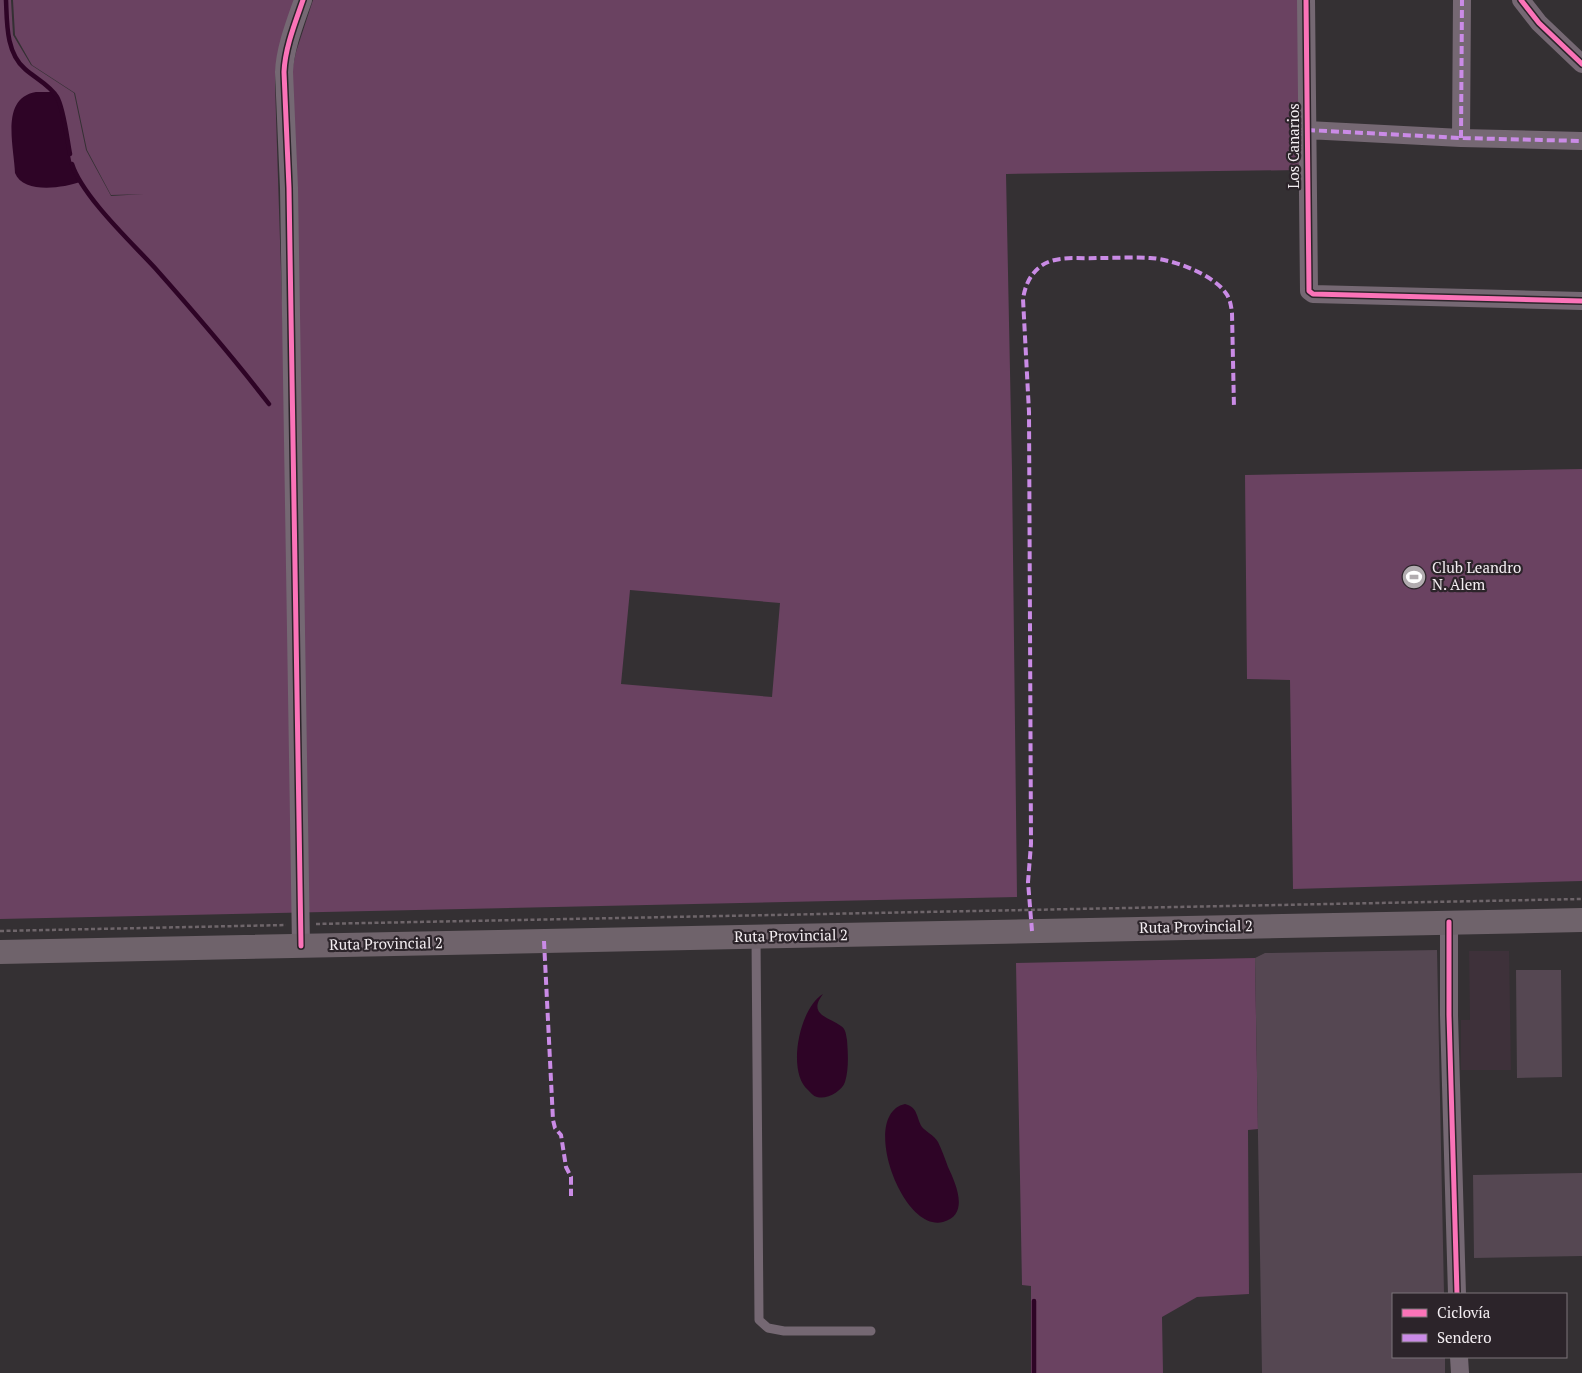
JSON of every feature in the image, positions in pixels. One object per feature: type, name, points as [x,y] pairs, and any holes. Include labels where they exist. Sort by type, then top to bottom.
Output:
[{"type":"main road","name":"Ruta Provincial 2","points":[[0,952],[301,935],[756,936],[1582,920]]},
{"type":"street","points":[[301,935],[289,188],[284,62],[303,0]]},
{"type":"street","name":"Los Canarios","points":[[1306,0],[1309,291],[1313,294],[1582,301]]},
{"type":"street","points":[[1462,0],[1462,138]]},
{"type":"street","points":[[1521,0],[1540,23],[1582,64]]},
{"type":"street","points":[[1307,130],[1462,138],[1582,141]]},
{"type":"street","points":[[1449,922],[1449,1016],[1457,1293]]},
{"type":"street","points":[[1459,1358],[1460,1373]]},
{"type":"lane","points":[[756,936],[759,1320],[768,1328],[784,1331],[871,1331]]},
{"type":"path","points":[[0,931],[301,935],[1582,899]]},
{"type":"shaded area","points":[[0,0],[11,0],[13,35],[31,65],[74,93],[86,150],[111,196],[144,194],[111,195],[87,150],[75,93],[32,65],[15,35],[13,0],[294,0],[276,67],[275,85],[285,396],[293,66],[313,0],[1298,0],[1299,170],[1006,174],[1017,897],[0,919]],"holes":[[[630,590],[780,603],[772,697],[621,684]]]},
{"type":"shaded area","points":[[36,92],[54,92],[58,98],[72,165],[80,182],[64,186],[35,187],[19,180],[15,173],[12,137],[13,113],[17,103],[25,96]]},
{"type":"shaded area","name":"Club Leandro N. Alem","points":[[1582,469],[1582,881],[1293,889],[1290,680],[1247,679],[1245,475]]},
{"type":"shaded area","points":[[1469,951],[1509,951],[1511,1070],[1461,1070],[1461,1020],[1470,1020]]},
{"type":"shaded area","points":[[1255,958],[1258,1129],[1248,1130],[1249,1294],[1197,1297],[1162,1317],[1163,1373],[1031,1373],[1031,1286],[1022,1285],[1016,963]]},
{"type":"shaded area","points":[[823,994],[817,1007],[818,1011],[841,1026],[846,1032],[848,1061],[845,1082],[841,1089],[834,1094],[821,1098],[812,1094],[801,1081],[797,1055],[802,1025],[815,1001]]},
{"type":"shaded area","points":[[905,1104],[915,1110],[922,1127],[938,1142],[957,1190],[959,1206],[956,1213],[943,1222],[928,1220],[913,1210],[901,1192],[891,1171],[886,1149],[886,1128],[892,1112]]},
{"type":"building","points":[[1437,950],[1444,1293],[1392,1293],[1392,1358],[1445,1358],[1445,1373],[1262,1373],[1255,958],[1265,953]]},
{"type":"building","points":[[1516,970],[1561,970],[1562,1077],[1517,1078]]},
{"type":"building","points":[[1582,1173],[1582,1256],[1474,1258],[1473,1175]]},
{"type":"waterway","points":[[6,0],[9,37],[14,55],[25,69],[46,85],[57,97],[63,116],[70,154]]},
{"type":"waterway","points":[[72,164],[77,177],[96,204],[199,318],[269,404]]},
{"type":"waterway","points":[[1034,1301],[1034,1373]]},
{"type":"marked path","points":[[1461,138],[1462,0]]},
{"type":"marked path","points":[[1307,130],[1461,138],[1582,141]]},
{"type":"marked path","points":[[1032,931],[1028,882],[1031,844],[1029,412],[1023,299],[1031,277],[1041,266],[1054,260],[1075,258],[1150,258],[1180,264],[1211,279],[1227,294],[1231,307],[1234,408]]},
{"type":"marked path","points":[[544,941],[553,1120],[555,1128],[561,1135],[566,1167],[571,1177],[571,1196]]},
{"type":"cycle path","points":[[301,946],[289,188],[284,72],[288,45],[303,0]]},
{"type":"cycle path","points":[[1306,0],[1309,291],[1313,294],[1582,301]]},
{"type":"cycle path","points":[[1521,0],[1539,23],[1582,64]]},
{"type":"cycle path","points":[[1449,922],[1449,1015],[1457,1293]]},
{"type":"place","name":"Club Leandro N. Alem","points":[[1414,577]]}]
